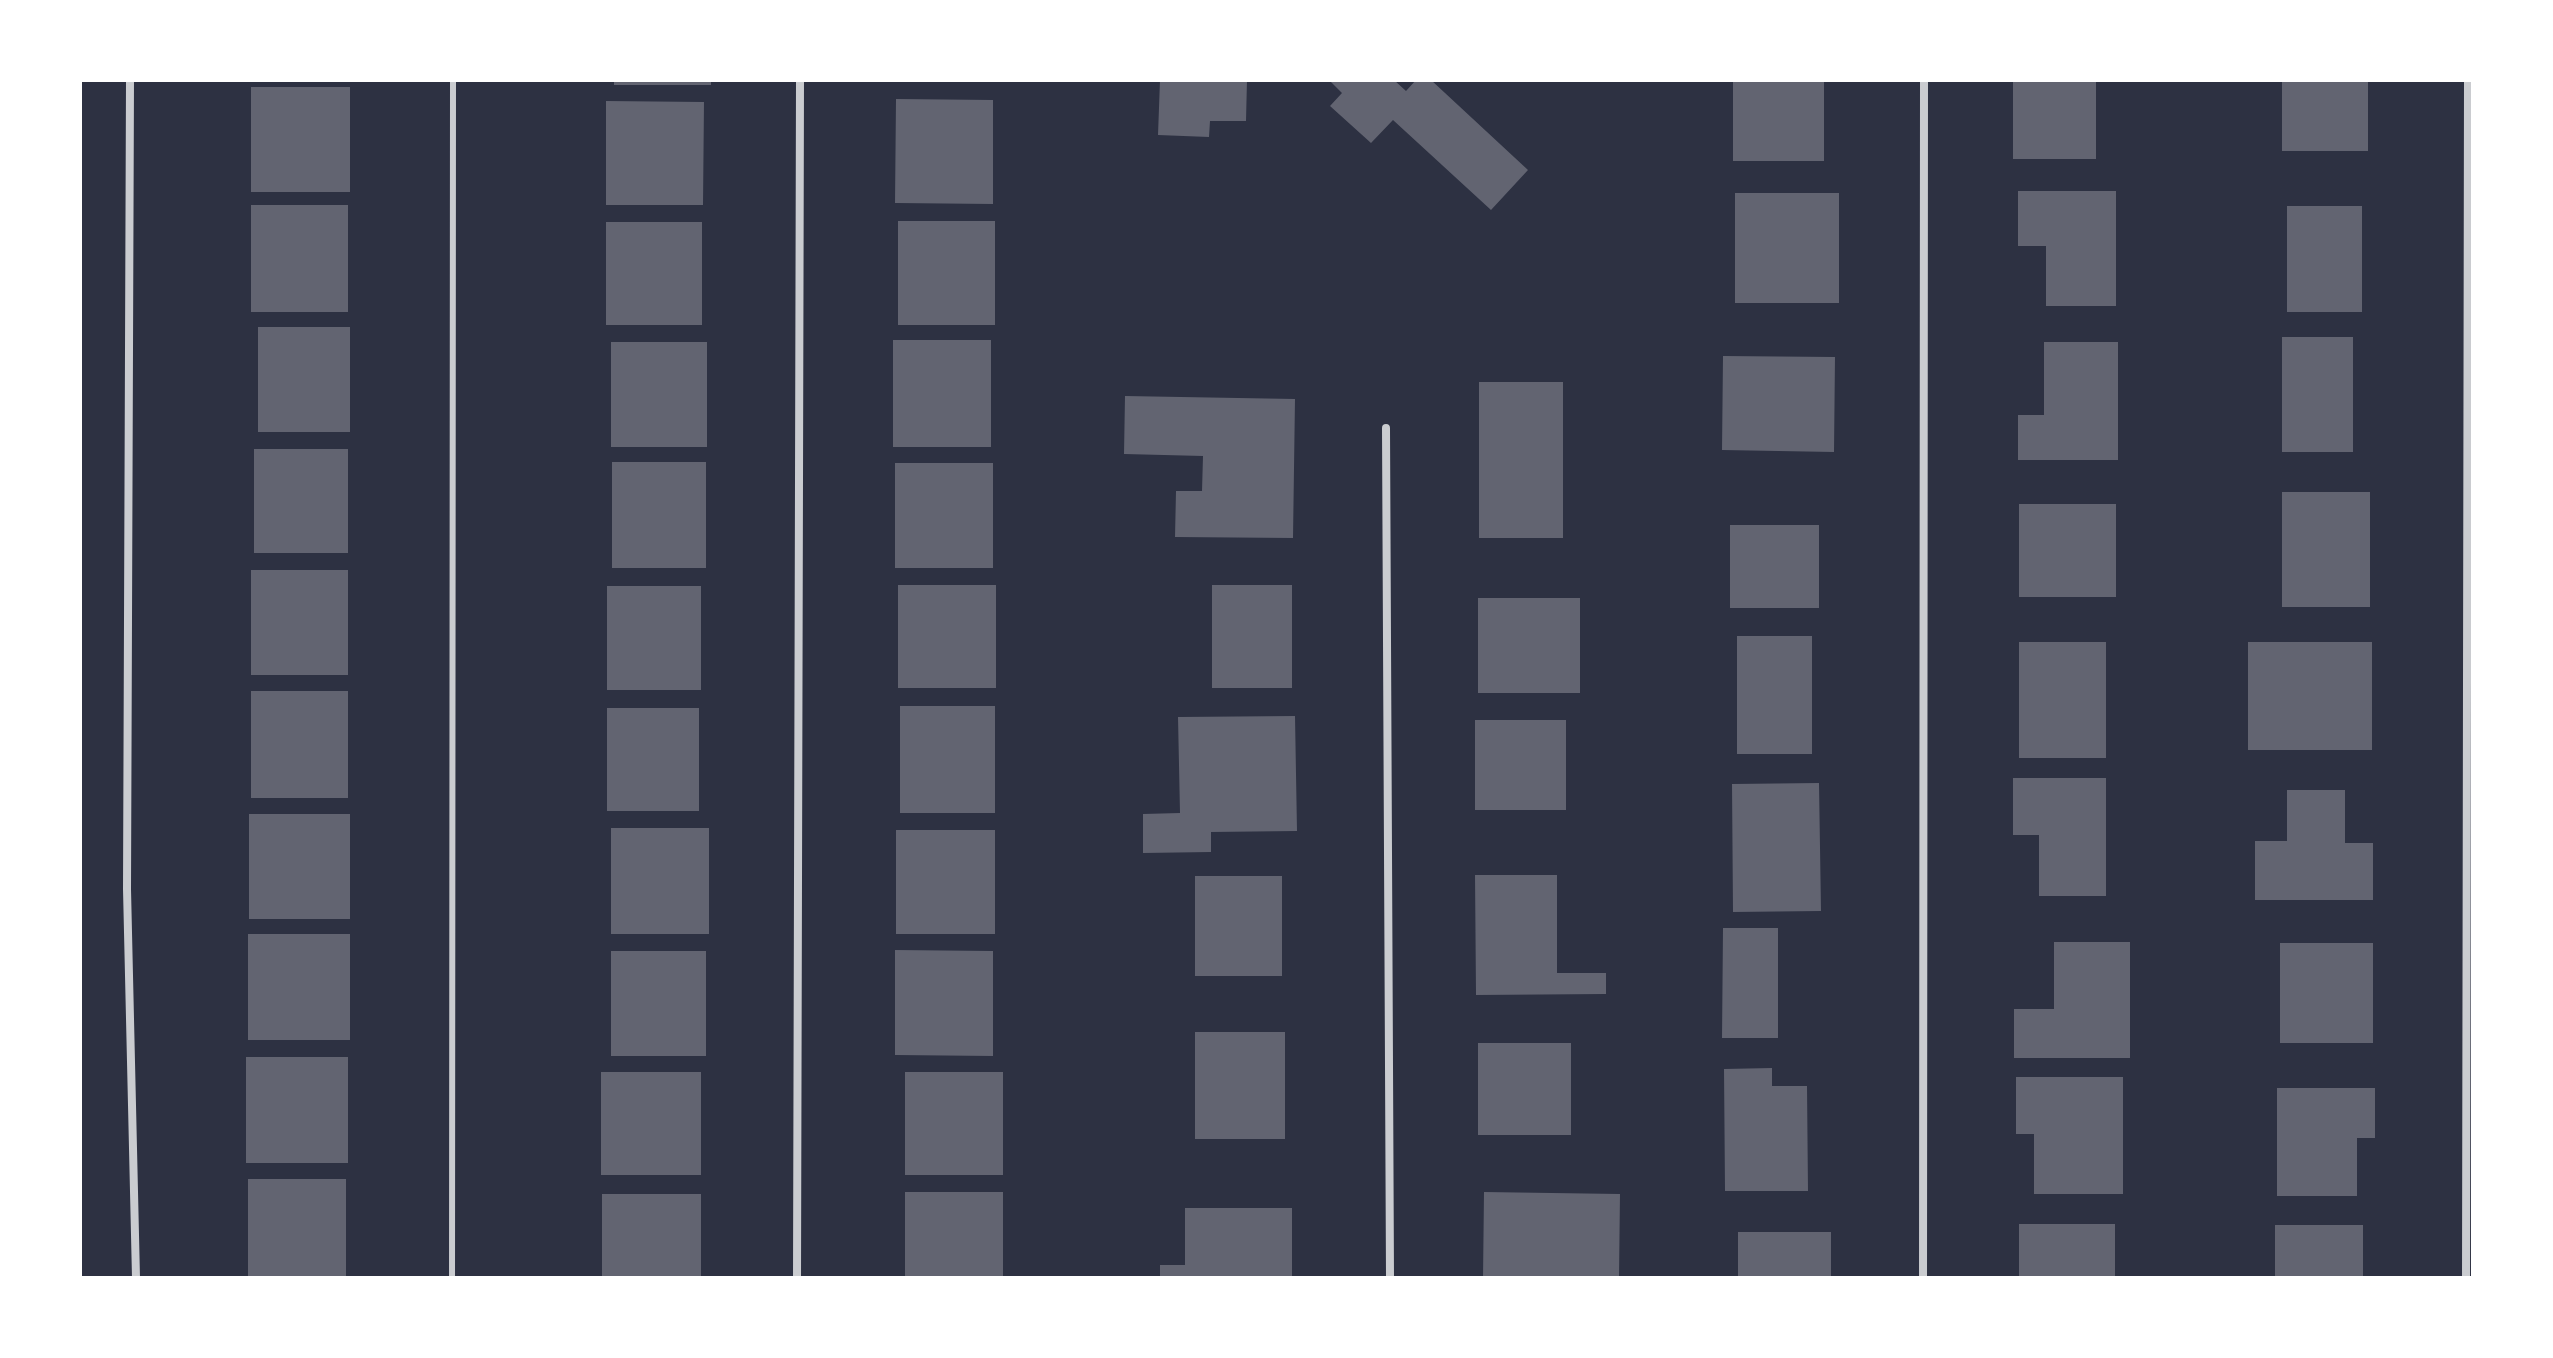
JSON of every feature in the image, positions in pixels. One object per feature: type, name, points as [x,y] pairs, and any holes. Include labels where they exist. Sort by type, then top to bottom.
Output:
[{"type":"street","points":[[130,80],[127,889],[136,1278]]},
{"type":"street","points":[[797,1278],[800,80]]},
{"type":"street","points":[[1923,1278],[1924,80]]},
{"type":"street","points":[[2466,1278],[2470,919],[2468,80]]},
{"type":"street","points":[[1386,428],[1390,1278]]},
{"type":"lane","points":[[452,1278],[453,80]]},
{"type":"building","points":[[614,80],[711,80],[711,85],[614,85]]},
{"type":"building","points":[[1160,80],[1247,80],[1246,121],[1210,121],[1209,137],[1158,135]]},
{"type":"building","points":[[1329,80],[1394,80],[1406,91],[1416,80],[1431,80],[1528,170],[1491,210],[1393,120],[1371,143],[1330,106],[1342,93]]},
{"type":"building","points":[[1733,80],[1824,80],[1824,161],[1733,161]]},
{"type":"building","points":[[2013,80],[2096,80],[2096,159],[2013,159]]},
{"type":"building","points":[[2282,80],[2368,80],[2368,151],[2282,151]]},
{"type":"building","points":[[251,87],[350,87],[350,192],[251,192]]},
{"type":"building","points":[[896,99],[993,100],[993,204],[895,203]]},
{"type":"building","points":[[606,101],[704,102],[703,205],[606,205]]},
{"type":"building","points":[[2018,191],[2116,191],[2116,306],[2046,306],[2046,246],[2018,246]]},
{"type":"building","points":[[1735,193],[1839,193],[1839,303],[1735,303]]},
{"type":"building","points":[[251,205],[348,205],[348,312],[251,312]]},
{"type":"building","points":[[2287,206],[2362,206],[2362,312],[2287,312]]},
{"type":"building","points":[[898,221],[995,221],[995,325],[898,325]]},
{"type":"building","points":[[606,222],[702,222],[702,325],[606,325]]},
{"type":"building","points":[[258,327],[350,327],[350,432],[258,432]]},
{"type":"building","points":[[2282,337],[2353,337],[2353,452],[2282,452]]},
{"type":"building","points":[[893,340],[991,340],[991,447],[893,447]]},
{"type":"building","points":[[611,342],[707,342],[707,447],[611,447]]},
{"type":"building","points":[[2044,342],[2118,342],[2118,460],[2018,460],[2018,415],[2044,415]]},
{"type":"building","points":[[1723,356],[1835,357],[1834,452],[1722,450]]},
{"type":"building","points":[[1479,382],[1563,382],[1563,538],[1479,538]]},
{"type":"building","points":[[1125,396],[1295,399],[1293,538],[1175,537],[1176,491],[1202,491],[1203,456],[1124,454]]},
{"type":"building","points":[[254,449],[348,449],[348,553],[254,553]]},
{"type":"building","points":[[612,462],[706,462],[706,568],[612,568]]},
{"type":"building","points":[[895,463],[993,463],[993,568],[895,568]]},
{"type":"building","points":[[2282,492],[2370,492],[2370,607],[2282,607]]},
{"type":"building","points":[[2019,504],[2116,504],[2116,597],[2019,597]]},
{"type":"building","points":[[1730,525],[1819,525],[1819,608],[1730,608]]},
{"type":"building","points":[[251,570],[348,570],[348,675],[251,675]]},
{"type":"building","points":[[898,585],[996,585],[996,688],[898,688]]},
{"type":"building","points":[[1212,585],[1292,585],[1292,688],[1212,688]]},
{"type":"building","points":[[607,586],[701,586],[701,690],[607,690]]},
{"type":"building","points":[[1478,598],[1580,598],[1580,693],[1478,693]]},
{"type":"building","points":[[1737,636],[1812,636],[1812,754],[1737,754]]},
{"type":"building","points":[[2019,642],[2106,642],[2106,758],[2019,758]]},
{"type":"building","points":[[2248,642],[2372,642],[2372,750],[2248,750]]},
{"type":"building","points":[[251,691],[348,691],[348,798],[251,798]]},
{"type":"building","points":[[900,706],[995,706],[995,813],[900,813]]},
{"type":"building","points":[[607,708],[699,708],[699,811],[607,811]]},
{"type":"building","points":[[1295,716],[1297,831],[1211,832],[1211,852],[1143,853],[1143,814],[1180,813],[1178,717]]},
{"type":"building","points":[[1475,720],[1566,720],[1566,810],[1475,810]]},
{"type":"building","points":[[2013,778],[2106,778],[2106,896],[2039,896],[2039,835],[2013,835]]},
{"type":"building","points":[[1819,783],[1821,911],[1733,912],[1732,784]]},
{"type":"building","points":[[2287,790],[2345,790],[2345,843],[2373,843],[2373,900],[2255,900],[2255,841],[2287,841]]},
{"type":"building","points":[[249,814],[350,814],[350,919],[249,919]]},
{"type":"building","points":[[611,828],[709,828],[709,934],[611,934]]},
{"type":"building","points":[[896,830],[995,830],[995,934],[896,934]]},
{"type":"building","points":[[1475,875],[1557,875],[1557,973],[1606,973],[1606,994],[1476,995]]},
{"type":"building","points":[[1195,876],[1282,876],[1282,976],[1195,976]]},
{"type":"building","points":[[1723,928],[1778,928],[1778,1038],[1722,1038]]},
{"type":"building","points":[[248,934],[350,934],[350,1040],[248,1040]]},
{"type":"building","points":[[2054,942],[2130,942],[2130,1058],[2014,1058],[2014,1009],[2054,1009]]},
{"type":"building","points":[[2280,943],[2373,943],[2373,1043],[2280,1043]]},
{"type":"building","points":[[895,950],[993,951],[993,1056],[895,1055]]},
{"type":"building","points":[[611,951],[706,951],[706,1056],[611,1056]]},
{"type":"building","points":[[1195,1032],[1285,1032],[1285,1139],[1195,1139]]},
{"type":"building","points":[[1478,1043],[1571,1043],[1571,1135],[1478,1135]]},
{"type":"building","points":[[246,1057],[348,1057],[348,1163],[246,1163]]},
{"type":"building","points":[[1772,1068],[1772,1086],[1807,1086],[1808,1191],[1725,1191],[1724,1069]]},
{"type":"building","points":[[601,1072],[701,1072],[701,1175],[601,1175]]},
{"type":"building","points":[[905,1072],[1003,1072],[1003,1175],[905,1175]]},
{"type":"building","points":[[2016,1077],[2123,1077],[2123,1194],[2034,1194],[2034,1134],[2016,1134]]},
{"type":"building","points":[[2277,1088],[2375,1088],[2375,1138],[2357,1138],[2357,1196],[2277,1196]]},
{"type":"building","points":[[248,1179],[346,1179],[346,1278],[248,1278]]},
{"type":"building","points":[[905,1192],[1003,1192],[1003,1278],[905,1278]]},
{"type":"building","points":[[1484,1192],[1620,1194],[1619,1278],[1483,1278]]},
{"type":"building","points":[[602,1194],[701,1194],[701,1278],[602,1278]]},
{"type":"building","points":[[1185,1208],[1292,1208],[1292,1278],[1160,1278],[1160,1265],[1185,1265]]},
{"type":"building","points":[[2019,1224],[2115,1224],[2115,1278],[2019,1278]]},
{"type":"building","points":[[2275,1225],[2363,1225],[2363,1278],[2275,1278]]},
{"type":"building","points":[[1738,1232],[1831,1232],[1831,1278],[1738,1278]]}]
